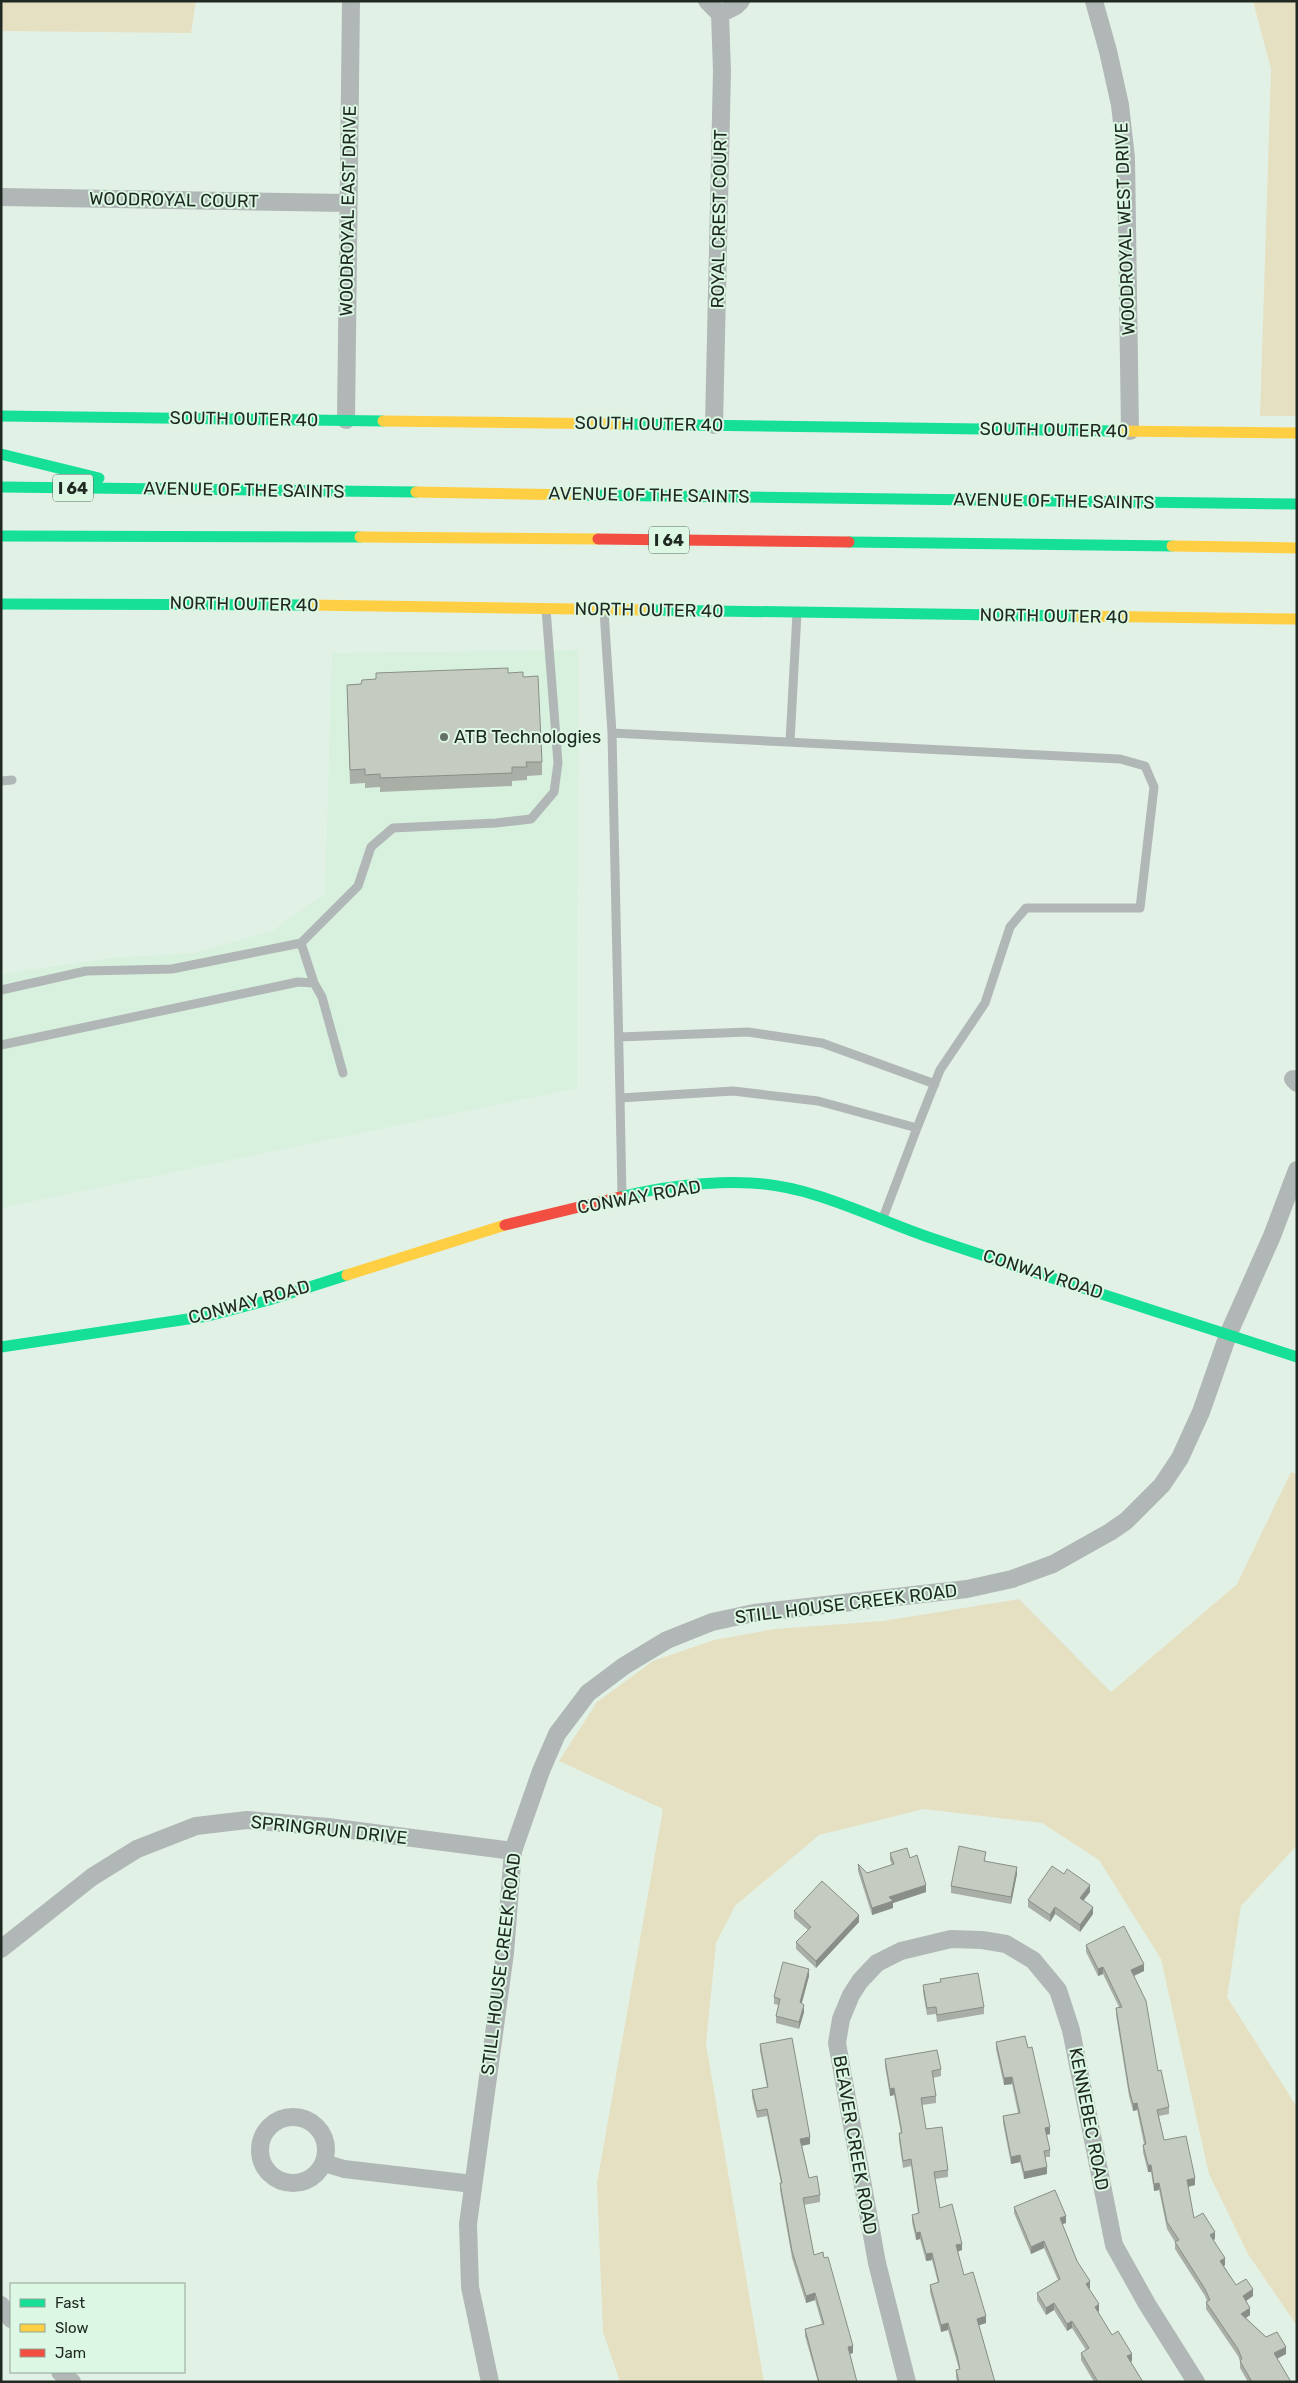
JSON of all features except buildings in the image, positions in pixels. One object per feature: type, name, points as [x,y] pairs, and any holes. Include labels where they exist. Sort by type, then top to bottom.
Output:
[{"type":"main road","name":"SOUTH OUTER 40","points":[[1,416],[1297,433]]},
{"type":"main road","points":[[1,454],[144,489]]},
{"type":"main road","name":"AVENUE OF THE SAINTS","points":[[1,487],[1297,504]]},
{"type":"main road","name":"I 64","points":[[1,536],[448,537],[1297,548]]},
{"type":"main road","points":[[1,546],[40,537]]},
{"type":"main road","name":"NORTH OUTER 40","points":[[1,604],[183,603],[1297,619]]},
{"type":"main road","name":"CONWAY ROAD","points":[[1,1347],[208,1316],[269,1300],[481,1231],[622,1196],[681,1186],[751,1182],[791,1188],[883,1218],[928,1237],[1297,1357]]},
{"type":"street","name":"WOODROYAL EAST DRIVE","points":[[346,420],[347,203],[351,1]]},
{"type":"street","points":[[707,1],[720,14],[736,6],[741,1]]},
{"type":"street","name":"WOODROYAL WEST DRIVE","points":[[1094,1],[1120,105],[1126,158],[1130,431]]},
{"type":"street","name":"ROYAL CREST COURT","points":[[714,425],[721,81],[720,14]]},
{"type":"street","name":"WOODROYAL COURT","points":[[1,197],[347,203]]},
{"type":"street","name":"STILL HOUSE CREEK ROAD","points":[[490,2382],[470,2287],[468,2224],[505,1953],[513,1851],[541,1771],[557,1734],[588,1693],[624,1666],[667,1640],[712,1622],[754,1612],[967,1589],[1012,1579],[1053,1564],[1126,1521],[1162,1484],[1180,1458],[1201,1412],[1228,1335],[1272,1236],[1297,1170]]},
{"type":"street","name":"SPRINGRUN DRIVE","points":[[1,1949],[92,1877],[137,1849],[196,1826],[247,1820],[328,1827],[513,1851]]},
{"type":"street","name":"KENNEBEC ROAD","points":[[922,1945],[951,1939],[982,1940],[1006,1944],[1034,1960],[1058,1990],[1071,2030],[1114,2245],[1147,2304],[1196,2382]]},
{"type":"street","name":"BEAVER CREEK ROAD","points":[[907,2382],[877,2263],[837,2043],[841,2019],[851,1995],[860,1981],[877,1963],[901,1951],[922,1945]]},
{"type":"street","points":[[324,2163],[344,2169],[473,2184]]},
{"type":"street","points":[[1,2305],[10,2318]]},
{"type":"street","points":[[61,2373],[72,2382]]},
{"type":"lane","points":[[1,990],[86,971],[172,970],[301,943],[358,886],[371,847],[393,828],[496,823],[530,818],[554,792],[558,763],[546,609]]},
{"type":"lane","points":[[604,609],[612,733],[622,1196]]},
{"type":"lane","points":[[790,742],[797,613]]},
{"type":"lane","points":[[612,733],[1120,759],[1146,766],[1154,788],[1140,908],[1026,908],[1010,927],[985,1003],[940,1070],[883,1218]]},
{"type":"lane","points":[[1,781],[12,780]]},
{"type":"lane","points":[[301,943],[314,983],[322,997],[343,1073]]},
{"type":"lane","points":[[1,1044],[298,982],[314,983]]},
{"type":"lane","points":[[618,1038],[748,1032],[822,1043],[935,1084]]},
{"type":"lane","points":[[620,1098],[733,1091],[818,1101],[917,1128]]},
{"type":"shaded area","points":[[1,1],[196,1],[191,33],[1,31]]},
{"type":"shaded area","points":[[1253,1],[1297,1],[1297,416],[1260,416],[1271,69]]},
{"type":"shaded area","points":[[578,650],[577,1088],[1,1208],[1,974],[110,958],[193,953],[272,931],[325,894],[332,653]]},
{"type":"shaded area","points":[[1291,1472],[1297,1474],[1297,1845],[1241,1906],[1227,1997],[1297,2107],[1297,2326],[1248,2254],[1209,2174],[1161,1959],[1099,1860],[1042,1823],[924,1809],[819,1835],[735,1906],[716,1943],[706,2044],[764,2382],[620,2382],[603,2332],[597,2183],[663,1809],[559,1761],[597,1702],[653,1661],[714,1640],[775,1629],[883,1621],[1019,1599],[1111,1692],[1237,1584]]},
{"type":"traffic: fast","points":[[1,416],[383,421]]},
{"type":"traffic: fast","points":[[619,424],[1117,431]]},
{"type":"traffic: fast","points":[[1,454],[99,478]]},
{"type":"traffic: fast","points":[[1,487],[416,492]]},
{"type":"traffic: fast","points":[[575,495],[1297,504]]},
{"type":"traffic: fast","points":[[1,536],[360,537]]},
{"type":"traffic: fast","points":[[849,542],[1172,546]]},
{"type":"traffic: fast","points":[[1,604],[308,605]]},
{"type":"traffic: fast","points":[[647,610],[1076,616]]},
{"type":"traffic: fast","points":[[620,1197],[652,1190],[718,1183],[774,1185],[797,1190],[843,1204],[909,1230],[976,1253],[1297,1357]]},
{"type":"traffic: fast","points":[[1,1347],[208,1316],[269,1300],[347,1275]]},
{"type":"traffic: slow","points":[[383,421],[619,424]]},
{"type":"traffic: slow","points":[[1117,431],[1297,433]]},
{"type":"traffic: slow","points":[[416,492],[575,495]]},
{"type":"traffic: slow","points":[[360,537],[598,539]]},
{"type":"traffic: slow","points":[[1172,546],[1297,548]]},
{"type":"traffic: slow","points":[[308,605],[647,610]]},
{"type":"traffic: slow","points":[[1076,616],[1297,619]]},
{"type":"traffic: slow","points":[[347,1275],[505,1225]]},
{"type":"traffic: jam","points":[[598,539],[849,542]]},
{"type":"traffic: jam","points":[[505,1225],[620,1197]]},
{"type":"place","name":"ATB Technologies","points":[[444,737]]}]
